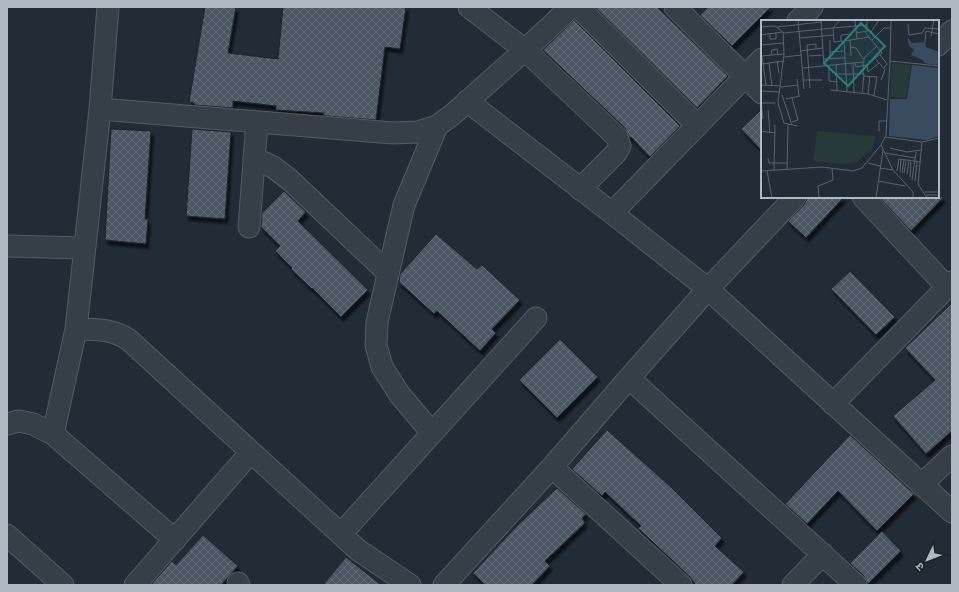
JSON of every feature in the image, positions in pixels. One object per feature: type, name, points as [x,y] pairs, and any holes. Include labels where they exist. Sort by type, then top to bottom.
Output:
[{"type":"street","points":[[53,434],[76,329],[100,109],[108,7]]},
{"type":"street","points":[[469,7],[525,50],[617,137],[620,146],[616,153],[580,189]]},
{"type":"street","points":[[100,109],[393,133],[418,132],[437,126],[525,50],[571,7]]},
{"type":"street","points":[[578,7],[697,125]]},
{"type":"street","points":[[674,7],[761,92]]},
{"type":"street","points":[[799,20],[812,7]]},
{"type":"street","points":[[939,45],[952,31]]},
{"type":"street","points":[[612,213],[761,59]]},
{"type":"street","points":[[467,101],[708,289],[952,512]]},
{"type":"street","points":[[248,228],[257,122]]},
{"type":"street","points":[[432,433],[400,395],[382,367],[376,345],[377,322],[404,205],[437,126]]},
{"type":"street","points":[[254,158],[273,167],[290,180],[388,274]]},
{"type":"street","points":[[444,585],[552,467],[708,289],[794,198]]},
{"type":"street","points":[[833,404],[950,285],[864,198]]},
{"type":"street","points":[[7,246],[84,248]]},
{"type":"street","points":[[341,534],[536,318]]},
{"type":"street","points":[[76,329],[110,331],[120,334],[129,340],[341,534],[376,563],[410,585]]},
{"type":"street","points":[[629,378],[856,585]]},
{"type":"street","points":[[7,424],[19,421],[33,424],[53,434],[175,540]]},
{"type":"street","points":[[135,585],[251,452]]},
{"type":"street","points":[[921,485],[952,456]]},
{"type":"street","points":[[552,467],[681,585]]},
{"type":"street","points":[[7,535],[63,585]]},
{"type":"street","points":[[793,585],[823,554]]},
{"type":"building","points":[[205,7],[236,7],[228,53],[278,59],[283,7],[406,7],[400,49],[385,47],[376,120],[327,116],[323,115],[324,113],[276,110],[276,106],[233,101],[233,108],[194,105],[194,103],[189,102]]},
{"type":"building","points":[[595,7],[657,7],[728,76],[697,108]]},
{"type":"building","points":[[708,7],[771,7],[732,46],[700,15]]},
{"type":"building","points":[[574,20],[680,126],[650,157],[631,137],[630,138],[625,128],[543,50]]},
{"type":"building","points":[[761,110],[761,150],[741,129]]},
{"type":"building","points":[[111,129],[151,131],[145,219],[148,219],[146,244],[105,240]]},
{"type":"building","points":[[192,129],[231,132],[225,219],[186,216]]},
{"type":"building","points":[[284,191],[306,212],[298,221],[368,290],[341,317],[291,269],[292,268],[275,251],[280,246],[261,227],[262,213]]},
{"type":"building","points":[[944,197],[911,231],[880,198]]},
{"type":"building","points":[[808,198],[843,198],[806,238],[788,221],[804,205]]},
{"type":"building","points":[[436,234],[477,269],[482,265],[520,300],[492,329],[496,333],[480,351],[437,311],[434,314],[399,282],[400,274]]},
{"type":"building","points":[[850,271],[895,317],[876,335],[831,289]]},
{"type":"building","points":[[952,303],[952,431],[926,454],[893,416],[935,380],[905,348]]},
{"type":"building","points":[[560,339],[598,377],[557,418],[519,380]]},
{"type":"building","points":[[607,430],[671,487],[722,538],[715,546],[744,572],[732,585],[696,585],[689,576],[638,528],[641,526],[605,492],[602,496],[572,469]]},
{"type":"building","points":[[850,435],[914,494],[877,531],[838,491],[807,524],[785,504]]},
{"type":"building","points":[[557,488],[586,514],[582,518],[585,523],[545,561],[550,566],[532,585],[485,585],[473,573],[517,526]]},
{"type":"building","points":[[882,531],[901,551],[868,584],[864,576],[850,563]]},
{"type":"building","points":[[203,535],[238,566],[221,585],[151,585],[172,561],[176,565]]},
{"type":"building","points":[[346,557],[381,585],[323,585]]}]
